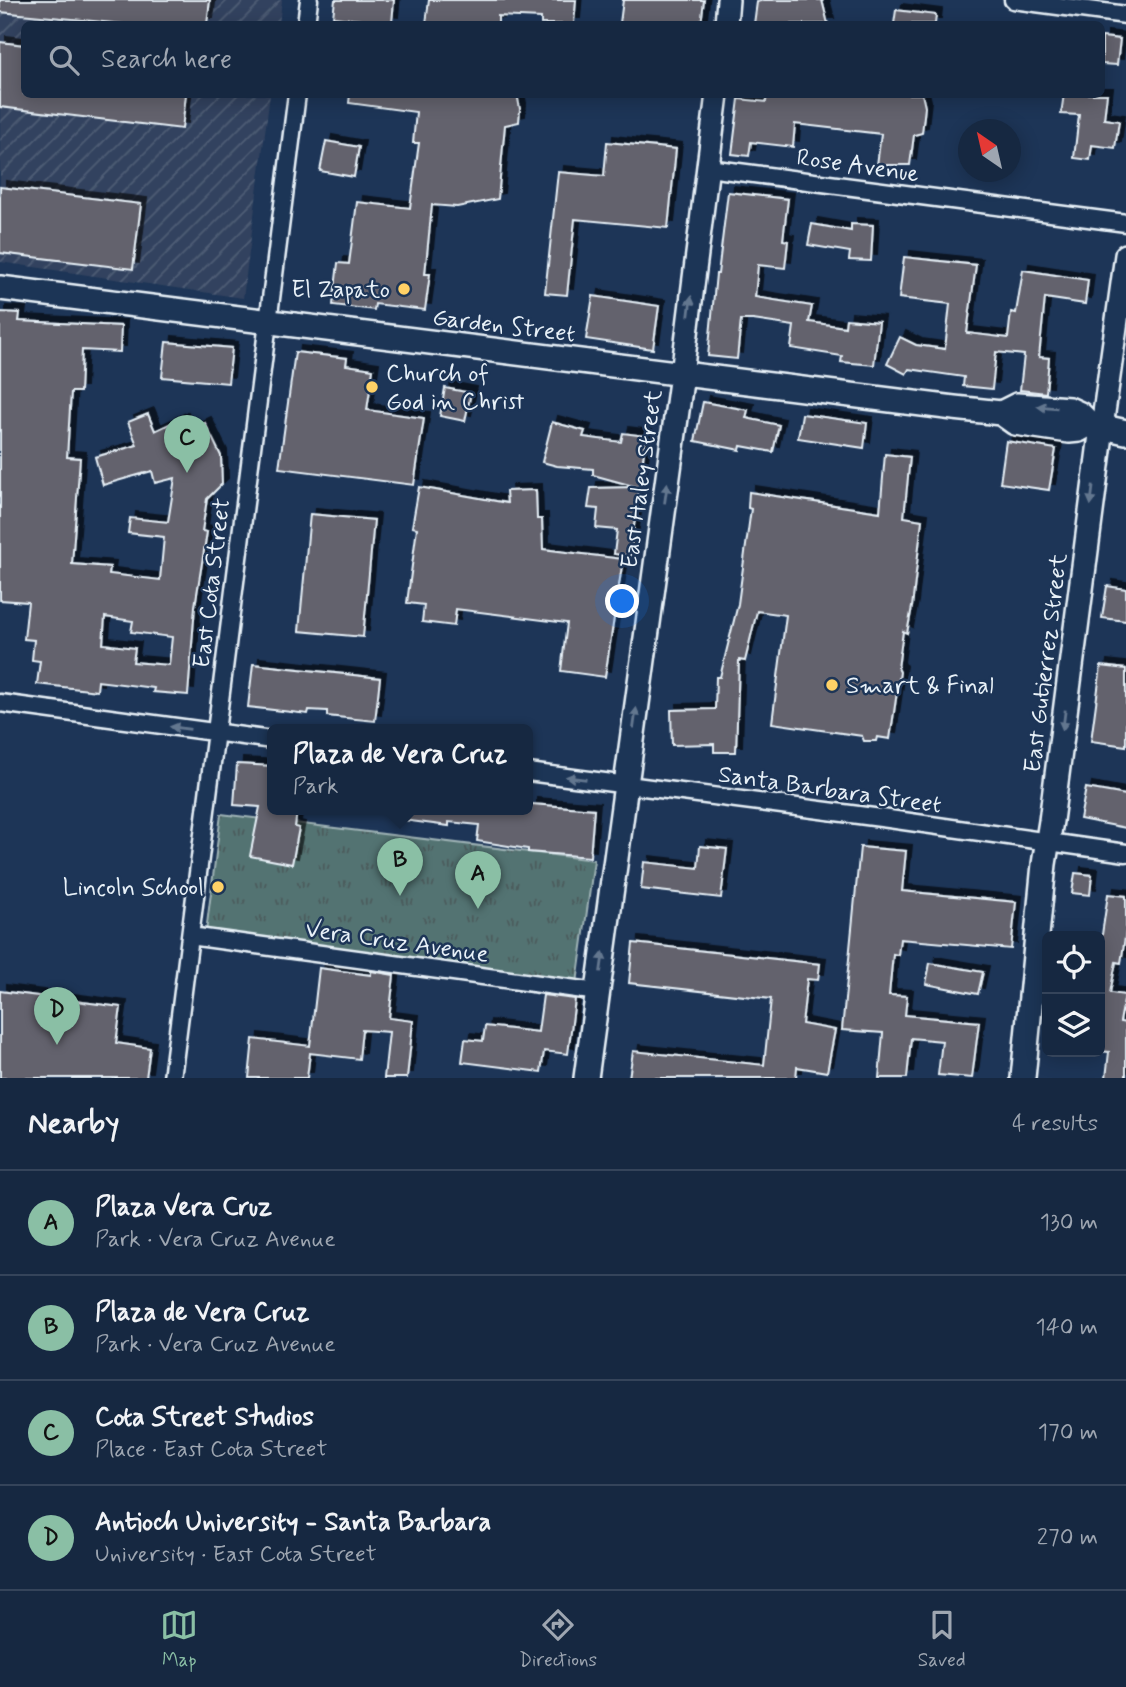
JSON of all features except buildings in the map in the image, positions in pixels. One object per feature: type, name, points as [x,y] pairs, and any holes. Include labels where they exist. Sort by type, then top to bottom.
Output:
[{"type":"main road","name":"Garden Street","points":[[0,288],[1001,412],[1014,423],[1069,431],[1096,426],[1126,432]]},
{"type":"main road","name":"East Haley Street","points":[[586,1078],[682,374]]},
{"type":"main road","name":"East Gutierrez Street","points":[[1023,1078],[1046,842],[1051,821],[1096,426]]},
{"type":"street","points":[[306,21],[309,0]]},
{"type":"street","points":[[726,21],[729,0]]},
{"type":"street","points":[[1013,0],[1126,15]]},
{"type":"street","name":"East Cota Street","points":[[172,1078],[296,98]]},
{"type":"street","name":"East Haley Street","points":[[682,374],[717,98]]},
{"type":"street","name":"Rose Avenue","points":[[708,168],[1126,223]]},
{"type":"street","name":"East Gutierrez Street","points":[[1096,426],[1126,256]]},
{"type":"street","points":[[0,703],[267,739]]},
{"type":"street","name":"Santa Barbara Street","points":[[533,773],[1126,853]]},
{"type":"street","name":"Vera Cruz Avenue","points":[[190,936],[598,992]]},
{"type":"shaded area","points":[[0,0],[282,0],[279,21],[21,21],[21,98],[270,98],[243,298],[0,262]]},
{"type":"green space","points":[[221,814],[594,860],[577,983],[206,932]]},
{"type":"place","name":"El Zapato","points":[[404,289]]},
{"type":"place","name":"Church of God in Christ","points":[[372,387]]},
{"type":"place","name":"Cota Street Studios","points":[[187,473]]},
{"type":"place","name":"Smart & Final","points":[[832,685]]},
{"type":"place","name":"Lincoln School","points":[[218,887]]},
{"type":"place","name":"Plaza de Vera Cruz","points":[[400,896]]},
{"type":"place","name":"Plaza Vera Cruz","points":[[478,909]]},
{"type":"place","name":"Antioch University - Santa Barbara","points":[[57,1045]]}]
